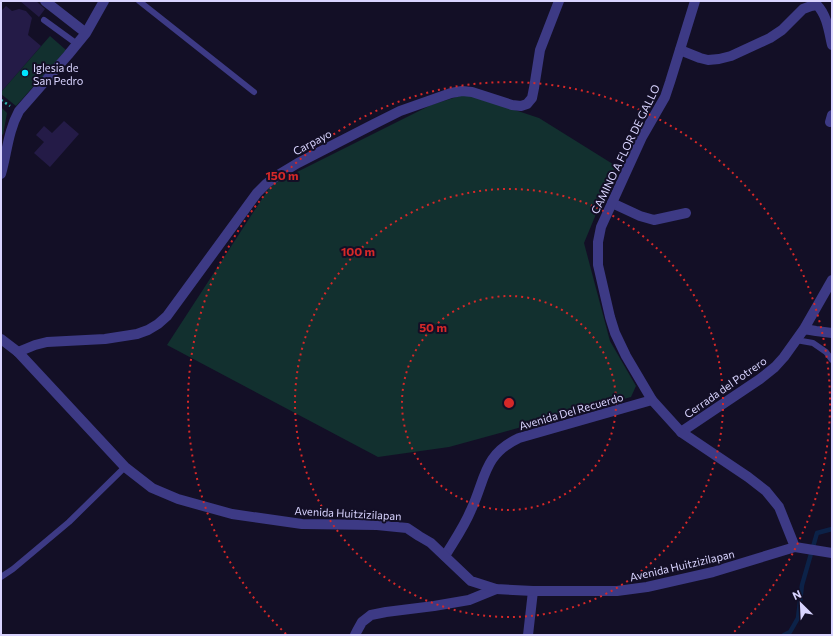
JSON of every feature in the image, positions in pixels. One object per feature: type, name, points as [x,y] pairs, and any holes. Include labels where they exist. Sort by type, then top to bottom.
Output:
[{"type":"street","points":[[45,1],[86,33]]},
{"type":"street","points":[[1,174],[14,120],[19,111],[86,33],[104,1]]},
{"type":"street","name":"Carpayo","points":[[18,352],[47,342],[105,339],[137,334],[158,324],[166,316],[257,193],[266,184],[298,163],[400,111],[462,91],[472,92],[512,106],[527,104],[532,98],[540,50],[559,1]]},
{"type":"street","name":"CAMINO A FLOR DE GALLO","points":[[695,1],[665,97],[642,137],[601,227],[598,242],[598,265],[615,333],[626,356],[652,400],[681,432],[748,477],[766,491],[779,507],[800,548]]},
{"type":"street","points":[[680,50],[708,60],[731,56],[770,38],[782,30],[803,9],[817,5],[822,10],[825,17],[832,45]]},
{"type":"street","points":[[612,203],[640,216],[654,220],[686,213]]},
{"type":"street","name":"Cerrada del Potrero","points":[[681,432],[760,379],[775,367],[804,329],[832,280]]},
{"type":"street","points":[[804,329],[832,333]]},
{"type":"street","name":"Avenida Huitzizilapan","points":[[1,339],[18,352],[125,467],[152,488],[178,499],[232,514],[302,524],[377,525],[407,528],[431,542],[471,581],[496,590],[617,591],[647,587],[713,572],[800,548]]},
{"type":"street","name":"Avenida Del Recuerdo","points":[[445,556],[464,526],[488,466],[494,456],[509,443],[519,438],[652,400]]},
{"type":"street","points":[[800,548],[830,552]]},
{"type":"street","points":[[355,635],[362,622],[371,616],[386,612],[469,600],[496,590]]},
{"type":"street","points":[[528,635],[533,591]]},
{"type":"lane","points":[[139,1],[254,92]]},
{"type":"lane","points":[[44,20],[77,44]]},
{"type":"lane","points":[[796,340],[813,343],[826,352],[832,360]]},
{"type":"lane","points":[[1,576],[14,569],[69,522],[125,467]]},
{"type":"green space","points":[[50,36],[66,50],[16,106],[1,94],[1,92]]},
{"type":"green space","points":[[466,94],[539,118],[616,166],[584,243],[610,341],[636,386],[631,397],[449,447],[378,457],[167,345],[271,185],[431,105]]},
{"type":"green space","points":[[1,107],[7,113],[3,135],[1,133]]},
{"type":"building","points":[[20,1],[36,1],[45,9],[39,17]]},
{"type":"building","points":[[6,6],[12,11],[19,9],[26,11],[32,18],[28,35],[41,46],[1,92],[1,11]]},
{"type":"building","points":[[64,121],[79,134],[50,167],[34,153],[44,142],[36,135],[44,126],[52,133]]},
{"type":"waterway","points":[[784,635],[790,632],[798,618],[802,585],[817,533],[832,529]]},
{"type":"place","name":"Iglesia de San Pedro","points":[[25,73]]}]
